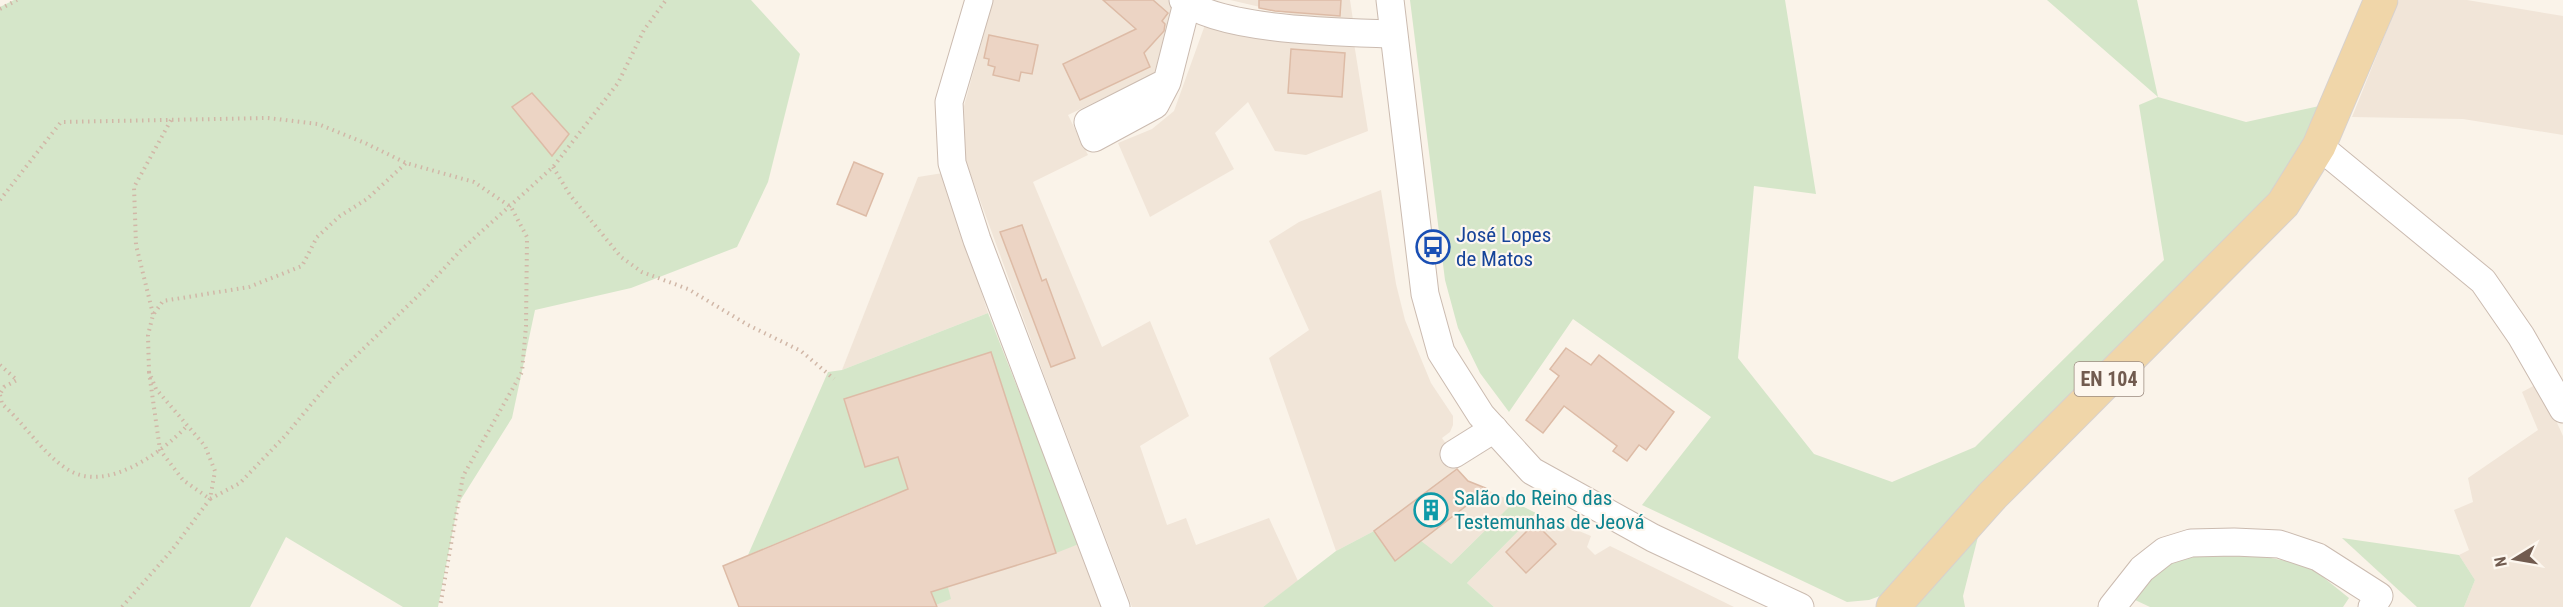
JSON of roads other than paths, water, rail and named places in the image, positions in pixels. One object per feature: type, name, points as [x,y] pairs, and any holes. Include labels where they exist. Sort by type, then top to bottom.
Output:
[{"type":"main road","name":"EN 104","points":[[1893,607],[1992,496],[2283,204],[2319,146],[2381,0]]},
{"type":"street","points":[[978,0],[949,102],[951,162],[977,240],[1116,607]]},
{"type":"street","points":[[1390,0],[1425,294],[1441,352],[1481,415],[1532,471],[1653,537],[1800,607]]},
{"type":"street","points":[[1167,82],[1185,2],[1225,19],[1300,29],[1393,34]]},
{"type":"street","points":[[2319,146],[2483,281],[2521,336],[2563,409]]},
{"type":"street","points":[[1454,454],[1494,429]]},
{"type":"street","points":[[2122,604],[2142,569],[2165,551],[2191,543],[2234,542],[2279,544],[2318,557],[2379,596],[2372,607]]},
{"type":"place","name":"José Lopes de Matos","points":[[1433,247]]},
{"type":"place","name":"Salão do Reino das Testemunhas de Jeová","points":[[1431,510]]}]
